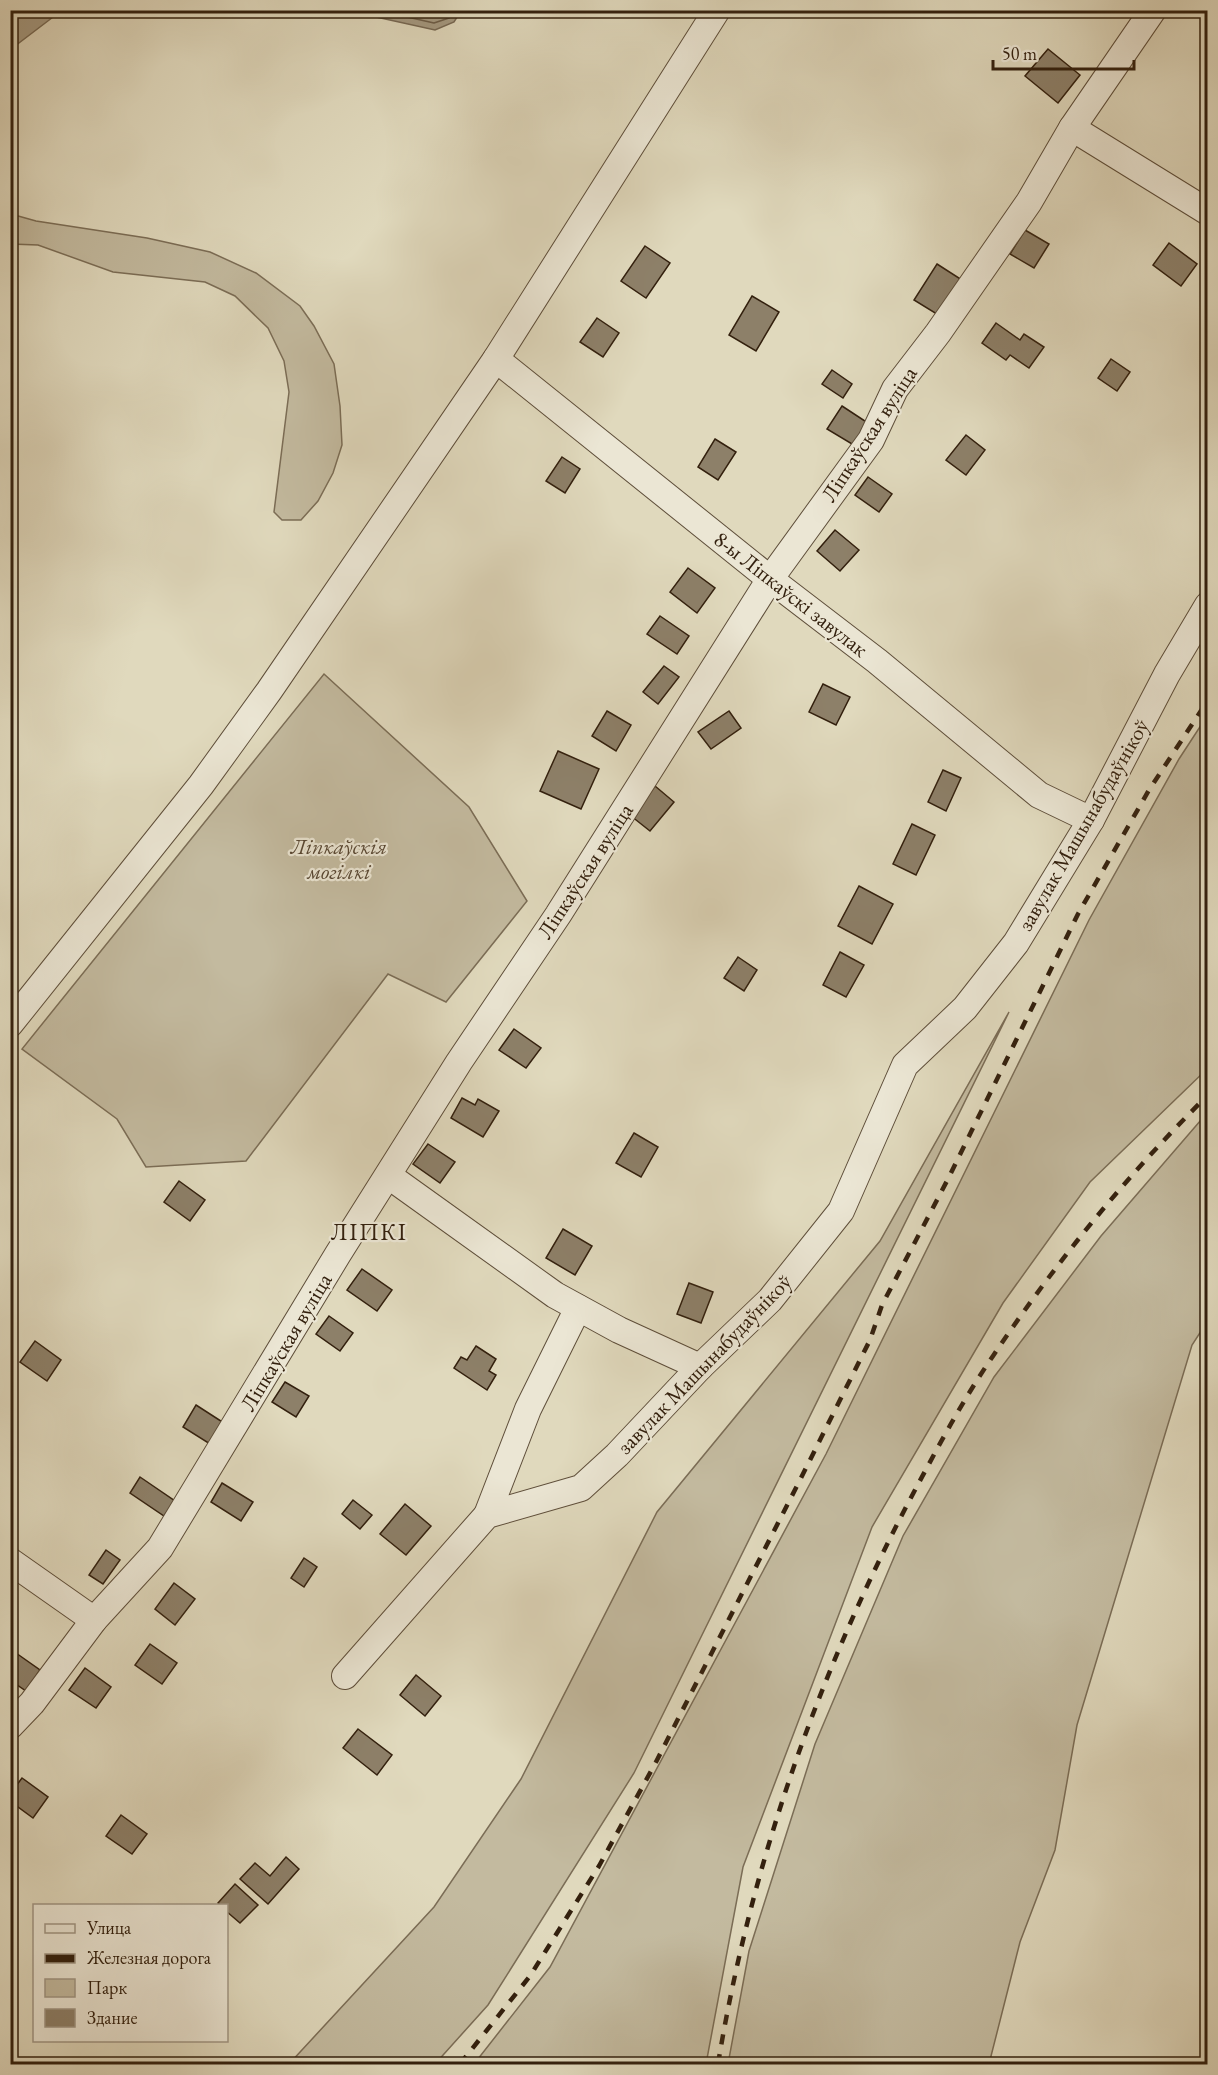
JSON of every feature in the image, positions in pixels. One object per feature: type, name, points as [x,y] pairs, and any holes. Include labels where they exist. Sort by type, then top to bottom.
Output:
[{"type":"street","points":[[10,1024],[201,785],[269,691],[496,358],[717,10]]},
{"type":"street","name":"Ліпкаўская вуліца","points":[[10,1726],[32,1703],[94,1620],[160,1548],[338,1254],[459,1062],[558,915],[770,579],[871,440],[895,389],[938,333],[1029,202],[1072,128],[1153,10]]},
{"type":"street","points":[[1072,128],[1208,212]]},
{"type":"street","name":"8-ы Ліпкаўскі завулак","points":[[496,358],[770,579],[877,661],[1039,795],[1091,820]]},
{"type":"street","name":"завулак Машынабудаўнікоў","points":[[487,1515],[581,1488],[617,1455],[699,1367],[770,1300],[841,1211],[905,1065],[965,1008],[1016,943],[1091,820],[1167,674],[1208,604]]},
{"type":"street","points":[[389,1176],[555,1295],[619,1330],[699,1367]]},
{"type":"street","points":[[345,1676],[487,1515],[528,1408],[578,1308]]},
{"type":"street","points":[[10,1561],[94,1620]]},
{"type":"green space","points":[[11,214],[36,221],[147,238],[210,252],[256,273],[300,306],[314,326],[334,364],[340,406],[342,445],[333,473],[318,501],[301,520],[282,520],[274,512],[289,392],[284,361],[268,328],[235,296],[205,282],[113,272],[38,245],[11,244]]},
{"type":"green space","name":"Ліпкаўскія могілкі","points":[[324,674],[469,807],[527,901],[446,1002],[388,974],[246,1161],[146,1167],[117,1119],[22,1049]]},
{"type":"green space","points":[[1207,716],[1207,1069],[1090,1182],[1003,1303],[872,1527],[743,1867],[706,2064],[474,2064],[550,1967],[826,1454],[1089,920],[1179,759]]},
{"type":"green space","points":[[1009,1012],[634,1773],[488,2005],[435,2064],[289,2064],[434,1907],[521,1779],[657,1512],[880,1241]]},
{"type":"green space","points":[[1207,1113],[1207,1322],[1192,1345],[1077,1725],[1055,1850],[1020,1942],[989,2064],[728,2064],[749,1951],[815,1744],[903,1536],[994,1377],[1101,1236]]},
{"type":"water","points":[[11,10],[61,10],[61,11],[11,49]]},
{"type":"water","points":[[349,11],[461,11],[454,22],[435,30]]},
{"type":"building","points":[[1048,49],[1080,75],[1058,103],[1025,76]]},
{"type":"building","points":[[1025,230],[1049,244],[1034,268],[1010,254]]},
{"type":"building","points":[[1169,243],[1197,264],[1181,286],[1153,265]]},
{"type":"building","points":[[645,246],[670,263],[646,298],[621,281]]},
{"type":"building","points":[[937,264],[962,280],[940,316],[914,300]]},
{"type":"building","points":[[752,296],[779,312],[756,351],[729,335]]},
{"type":"building","points":[[597,318],[619,333],[603,357],[580,342]]},
{"type":"building","points":[[996,323],[1020,340],[1024,334],[1044,347],[1029,368],[1010,355],[1006,360],[982,343]]},
{"type":"building","points":[[1111,359],[1130,372],[1117,391],[1098,378]]},
{"type":"building","points":[[832,370],[852,384],[843,398],[822,384]]},
{"type":"building","points":[[842,406],[871,425],[857,447],[827,429]]},
{"type":"building","points":[[966,435],[985,450],[966,475],[946,460]]},
{"type":"building","points":[[715,439],[736,452],[718,480],[698,467]]},
{"type":"building","points":[[562,457],[580,469],[565,493],[546,481]]},
{"type":"building","points":[[868,477],[892,494],[879,512],[855,495]]},
{"type":"building","points":[[835,530],[859,550],[840,571],[817,551]]},
{"type":"building","points":[[688,568],[715,588],[697,613],[670,592]]},
{"type":"building","points":[[660,616],[689,636],[677,654],[647,634]]},
{"type":"building","points":[[664,666],[679,677],[658,704],[643,692]]},
{"type":"building","points":[[823,684],[850,697],[836,725],[809,712]]},
{"type":"building","points":[[607,711],[631,725],[616,751],[592,736]]},
{"type":"building","points":[[729,711],[741,728],[711,749],[698,732]]},
{"type":"building","points":[[558,751],[599,769],[581,809],[540,791]]},
{"type":"building","points":[[943,770],[961,778],[946,811],[928,802]]},
{"type":"building","points":[[655,786],[674,802],[650,831],[631,816]]},
{"type":"building","points":[[912,824],[935,835],[916,875],[893,864]]},
{"type":"building","points":[[859,886],[893,904],[872,944],[838,926]]},
{"type":"building","points":[[840,952],[864,965],[846,997],[823,985]]},
{"type":"building","points":[[738,957],[757,970],[744,991],[724,978]]},
{"type":"building","points":[[514,1029],[541,1048],[526,1068],[499,1050]]},
{"type":"building","points":[[462,1098],[475,1105],[478,1099],[499,1111],[483,1137],[451,1118]]},
{"type":"building","points":[[634,1133],[658,1147],[641,1177],[616,1163]]},
{"type":"building","points":[[428,1144],[455,1162],[440,1183],[413,1164]]},
{"type":"building","points":[[179,1181],[205,1200],[190,1221],[164,1202]]},
{"type":"building","points":[[563,1229],[592,1246],[575,1275],[546,1258]]},
{"type":"building","points":[[362,1269],[392,1290],[377,1311],[347,1290]]},
{"type":"building","points":[[689,1283],[713,1292],[701,1323],[677,1314]]},
{"type":"building","points":[[329,1316],[353,1333],[340,1351],[316,1334]]},
{"type":"building","points":[[35,1341],[61,1360],[47,1381],[20,1362]]},
{"type":"building","points":[[476,1346],[496,1359],[489,1371],[496,1375],[487,1390],[454,1368],[461,1357],[467,1360]]},
{"type":"building","points":[[285,1382],[309,1396],[296,1417],[272,1402]]},
{"type":"building","points":[[196,1405],[224,1423],[210,1444],[183,1427]]},
{"type":"building","points":[[140,1477],[175,1501],[164,1516],[130,1493]]},
{"type":"building","points":[[222,1483],[253,1502],[241,1521],[211,1502]]},
{"type":"building","points":[[353,1500],[372,1515],[360,1529],[342,1514]]},
{"type":"building","points":[[405,1504],[431,1526],[406,1555],[380,1534]]},
{"type":"building","points":[[106,1550],[120,1560],[103,1584],[89,1575]]},
{"type":"building","points":[[304,1558],[317,1567],[304,1587],[291,1578]]},
{"type":"building","points":[[174,1583],[195,1599],[175,1625],[155,1609]]},
{"type":"building","points":[[150,1644],[177,1663],[162,1684],[135,1665]]},
{"type":"building","points":[[16,1653],[40,1670],[26,1691],[10,1680],[10,1662]]},
{"type":"building","points":[[85,1668],[111,1687],[96,1708],[69,1690]]},
{"type":"building","points":[[416,1675],[441,1696],[425,1716],[400,1695]]},
{"type":"building","points":[[358,1729],[392,1755],[377,1775],[343,1748]]},
{"type":"building","points":[[22,1778],[48,1797],[33,1818],[10,1801],[10,1794]]},
{"type":"building","points":[[121,1815],[147,1834],[132,1854],[106,1836]]},
{"type":"building","points":[[286,1857],[299,1869],[268,1904],[240,1879],[255,1863],[270,1876]]},
{"type":"building","points":[[235,1884],[258,1905],[240,1923],[228,1913],[228,1904],[218,1903]]},
{"type":"railway","points":[[460,2064],[530,1976],[599,1866],[656,1762],[801,1478],[870,1340],[882,1305],[948,1179],[1078,914],[1149,790],[1208,700]]},
{"type":"railway","points":[[718,2064],[749,1915],[793,1770],[819,1698],[880,1558],[952,1422],[982,1372],[1017,1321],[1067,1253],[1121,1188],[1208,1095]]},
{"type":"district","name":"ЛІПКІ","points":[[369,1231]]}]
